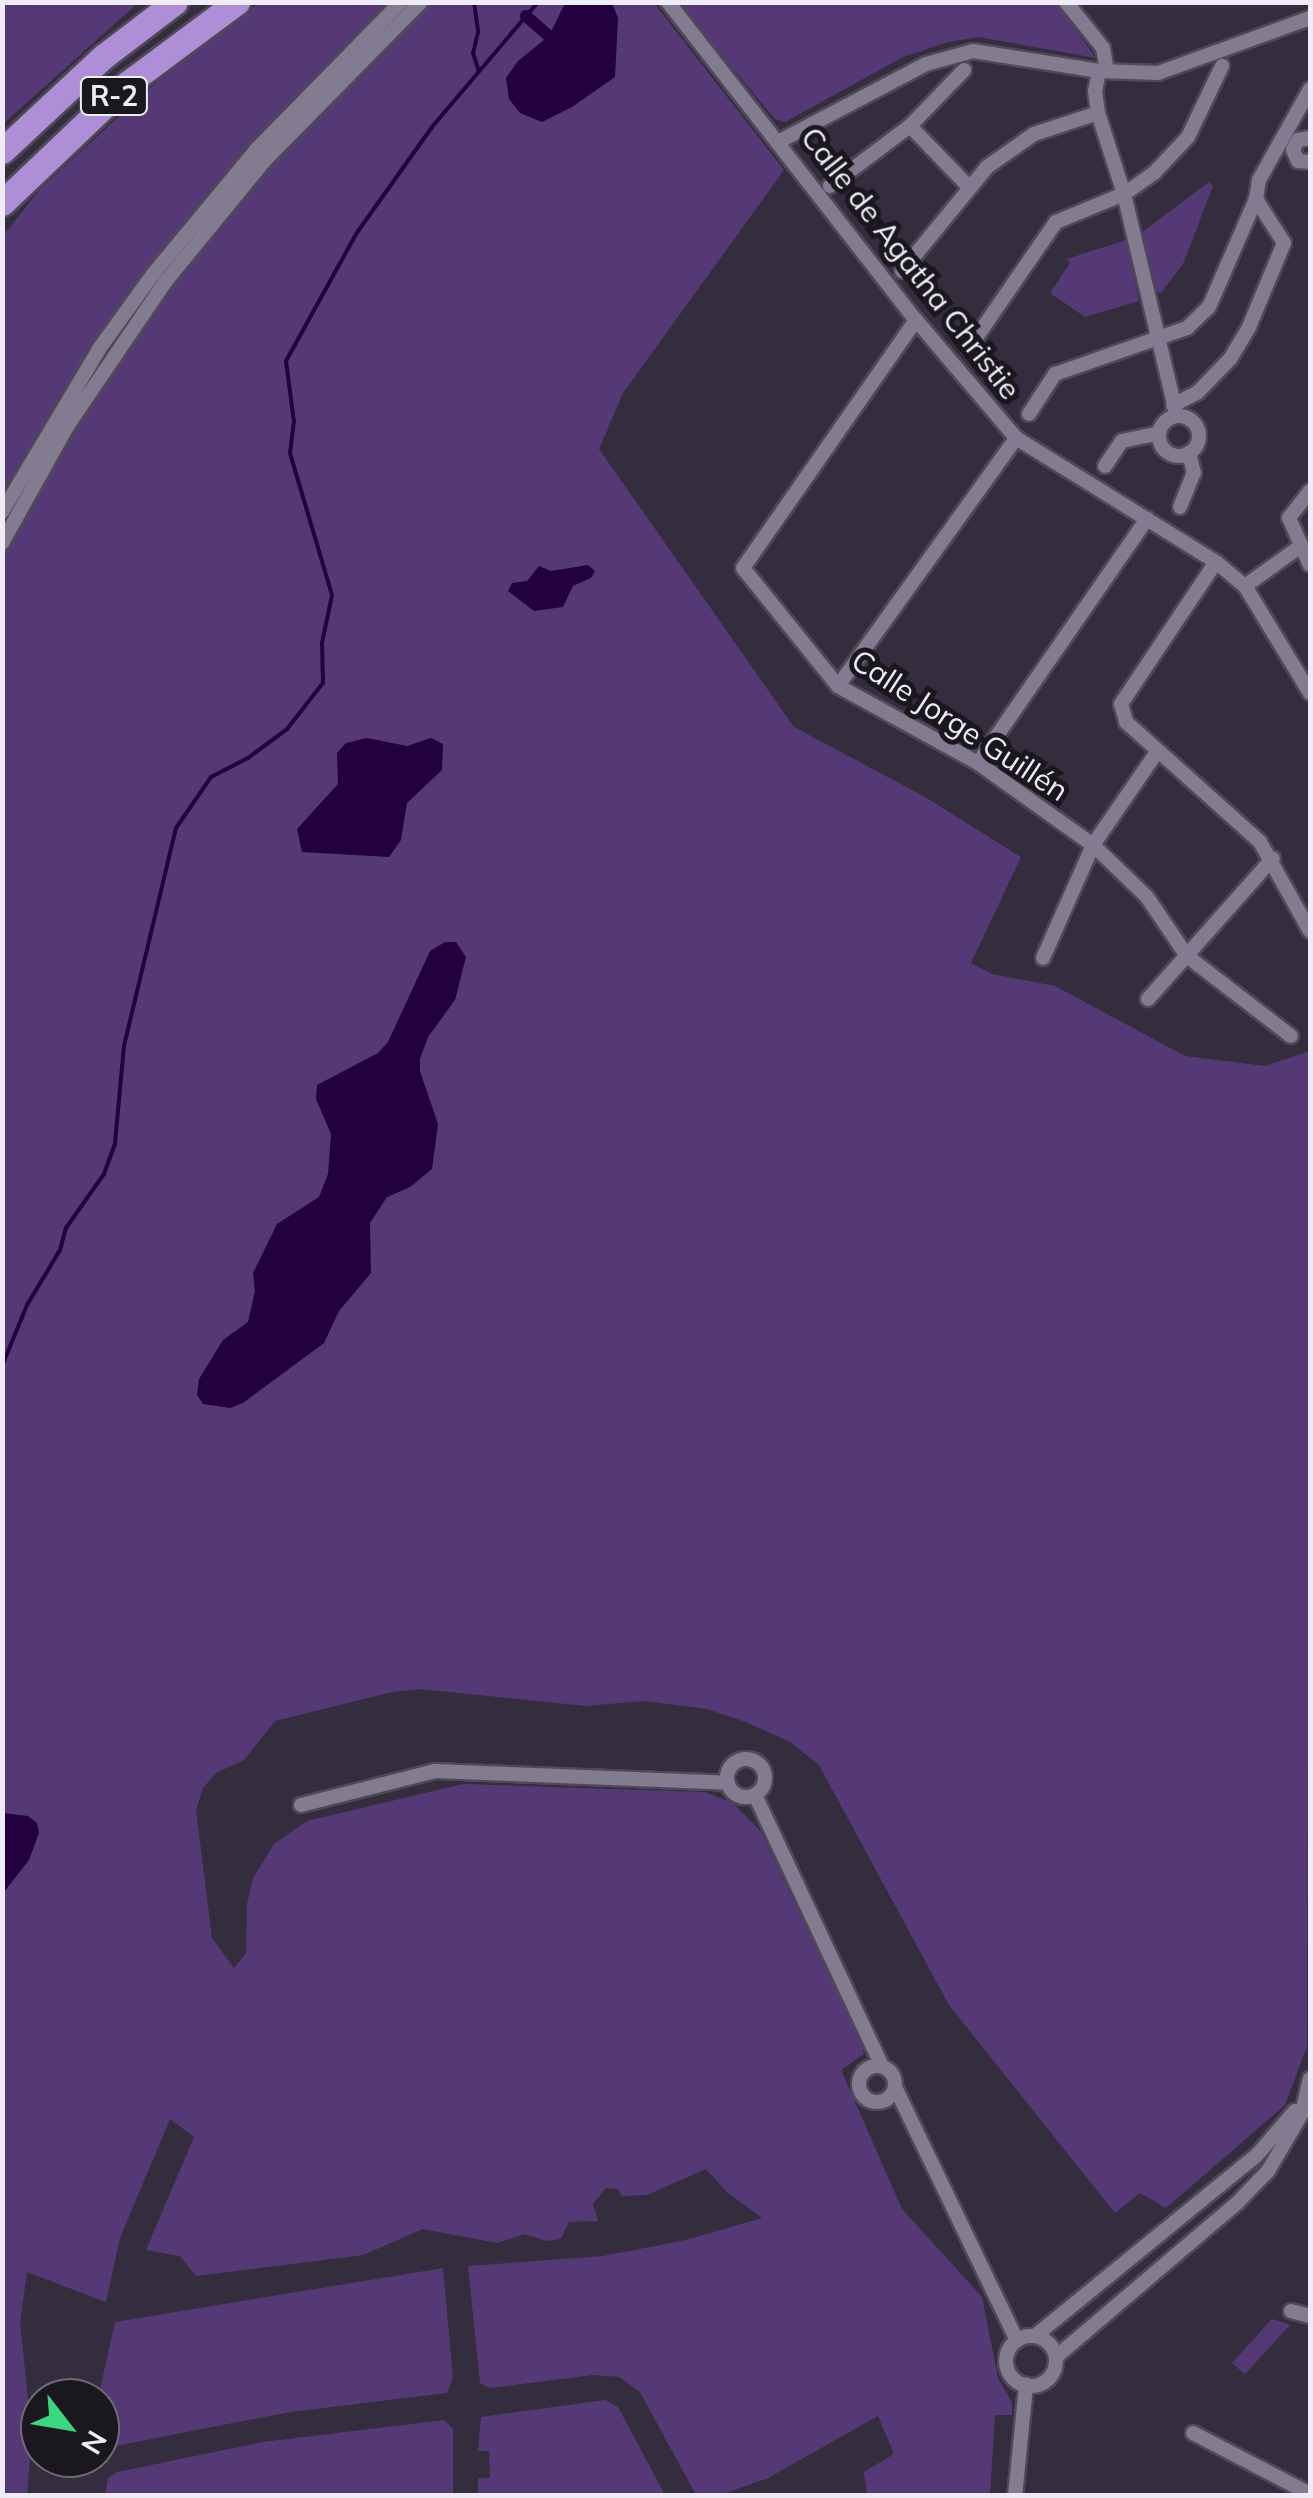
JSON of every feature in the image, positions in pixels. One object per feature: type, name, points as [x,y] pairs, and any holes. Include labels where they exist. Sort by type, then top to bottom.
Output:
[{"type":"highway","name":"R-2","points":[[2,150],[104,56],[175,2]]},
{"type":"highway","name":"R-2","points":[[2,203],[128,83],[236,2]]},
{"type":"street","points":[[2,512],[99,349],[200,214],[315,87],[401,2]]},
{"type":"street","points":[[2,542],[111,357],[188,252],[266,159],[421,2]]},
{"type":"street","name":"Calle de Agatha Christie","points":[[668,2],[916,320],[1016,438],[1216,562],[1244,586],[1310,693]]},
{"type":"street","points":[[1066,2],[1103,48],[1103,71],[1095,91],[1098,112],[1124,194],[1175,411],[1190,419],[1198,430],[1198,443],[1189,454]]},
{"type":"street","points":[[780,141],[926,64],[973,51],[1103,71],[1158,72],[1310,18]]},
{"type":"street","points":[[968,348],[1056,222],[1124,194],[1155,172],[1188,136],[1222,66]]},
{"type":"street","points":[[830,186],[910,126],[964,70]]},
{"type":"street","points":[[1029,414],[1056,374],[1187,328],[1209,308],[1256,200],[1259,180],[1310,89]]},
{"type":"street","points":[[902,272],[987,167],[1034,134],[1098,112]]},
{"type":"street","points":[[910,126],[970,188]]},
{"type":"street","points":[[1310,138],[1298,140],[1293,150],[1298,161],[1310,162]]},
{"type":"street","points":[[1189,454],[1170,454],[1161,446],[1159,433],[1175,411],[1230,359],[1250,327],[1284,243],[1256,200]]},
{"type":"street","name":"Calle Jorge Guillén","points":[[916,320],[743,568],[838,686],[978,763],[1094,845],[1147,897],[1187,956],[1291,1036]]},
{"type":"street","points":[[1105,466],[1122,441],[1159,433]]},
{"type":"street","points":[[838,686],[1016,438]]},
{"type":"street","points":[[1180,507],[1194,474],[1189,454]]},
{"type":"street","points":[[1310,491],[1288,518],[1298,548],[1310,565]]},
{"type":"street","points":[[978,763],[1147,520]]},
{"type":"street","points":[[1244,586],[1298,548]]},
{"type":"street","points":[[1216,562],[1120,704],[1126,722],[1274,858],[1310,932]]},
{"type":"street","points":[[1043,958],[1094,845],[1157,752]]},
{"type":"street","points":[[1148,998],[1274,858]]},
{"type":"street","points":[[728,1783],[733,1765],[751,1760],[762,1767],[766,1779],[755,1795]]},
{"type":"street","points":[[301,1804],[435,1771],[728,1783],[739,1796],[755,1795]]},
{"type":"street","points":[[755,1795],[868,2038],[876,2067],[894,2076],[896,2089],[1017,2340]]},
{"type":"street","points":[[876,2067],[860,2076],[858,2088],[865,2099],[896,2110],[912,2122]]},
{"type":"street","points":[[1035,2336],[1053,2347],[1056,2357],[1052,2375],[1045,2382],[1026,2386],[1018,2382],[1007,2366],[1006,2356],[1017,2340],[1035,2336],[1257,2155],[1277,2136],[1310,2082]]},
{"type":"street","points":[[1056,2357],[1237,2204],[1268,2170],[1302,2113],[1310,2082]]},
{"type":"street","points":[[876,2103],[889,2099],[896,2089]]},
{"type":"street","points":[[1291,2311],[1310,2316]]},
{"type":"street","points":[[1016,2496],[1026,2386]]},
{"type":"street","points":[[1193,2433],[1310,2494]]},
{"type":"shaded area","points":[[3,2],[138,2],[138,3],[3,124]]},
{"type":"shaded area","points":[[259,3],[654,3],[784,170],[623,393],[599,449],[794,727],[925,797],[1021,857],[971,963],[992,974],[1055,986],[1185,1056],[1265,1066],[1310,1051],[1307,2046],[1285,2105],[1166,2208],[1140,2193],[1115,2213],[949,2005],[819,1765],[790,1742],[746,1722],[707,1709],[645,1701],[585,1706],[421,1689],[392,1692],[275,1721],[244,1760],[216,1773],[203,1788],[196,1810],[212,1938],[234,1968],[246,1953],[247,1904],[253,1878],[274,1844],[307,1821],[463,1784],[705,1792],[733,1803],[761,1832],[862,2044],[864,2054],[841,2070],[902,2209],[982,2297],[998,2378],[1012,2403],[1012,2415],[995,2415],[990,2495],[867,2495],[864,2472],[894,2454],[878,2416],[768,2478],[720,2495],[696,2495],[640,2392],[619,2377],[593,2375],[489,2388],[480,2383],[468,2266],[603,2256],[686,2240],[762,2218],[728,2193],[706,2169],[647,2195],[622,2196],[618,2189],[606,2188],[593,2204],[598,2221],[569,2222],[561,2239],[546,2241],[525,2234],[497,2243],[423,2229],[363,2255],[196,2276],[180,2256],[146,2250],[194,2137],[170,2119],[120,2238],[106,2302],[27,2272],[20,2323],[26,2378],[20,2378],[20,2478],[28,2478],[27,2495],[3,2496],[3,236],[41,188],[185,56]]},
{"type":"shaded area","points":[[565,3],[612,3],[618,18],[615,77],[542,122],[520,113],[509,99],[506,78],[518,61],[549,36]]},
{"type":"shaded area","points":[[678,3],[1056,3],[1096,58],[979,37],[948,42],[903,57],[785,122],[775,119]]},
{"type":"shaded area","points":[[1209,182],[1213,186],[1183,264],[1161,293],[1152,291],[1137,236]]},
{"type":"shaded area","points":[[1126,240],[1139,301],[1085,317],[1050,293],[1070,263],[1067,259]]},
{"type":"shaded area","points":[[588,565],[595,571],[591,578],[573,586],[563,607],[534,611],[508,591],[512,583],[527,581],[539,566],[551,571]]},
{"type":"shaded area","points":[[367,738],[407,746],[431,738],[443,744],[442,770],[407,803],[401,840],[389,857],[302,852],[297,829],[338,784],[337,753],[346,743]]},
{"type":"shaded area","points":[[445,942],[456,942],[466,957],[455,1000],[428,1037],[420,1059],[420,1071],[438,1124],[432,1169],[410,1187],[387,1197],[370,1223],[371,1273],[339,1311],[324,1343],[243,1403],[230,1408],[203,1404],[197,1395],[199,1379],[223,1340],[248,1322],[255,1291],[253,1273],[277,1224],[319,1197],[328,1174],[331,1134],[316,1099],[317,1085],[378,1053],[388,1042],[430,951]]},
{"type":"shaded area","points":[[3,1813],[28,1816],[37,1823],[39,1833],[29,1860],[4,1892],[3,1903]]},
{"type":"shaded area","points":[[443,2268],[453,2377],[447,2393],[290,2412],[120,2445],[120,2378],[102,2378],[115,2322]]},
{"type":"shaded area","points":[[1272,2319],[1290,2325],[1245,2374],[1232,2363]]},
{"type":"shaded area","points":[[605,2400],[618,2407],[665,2495],[478,2495],[478,2478],[490,2478],[489,2451],[478,2451],[481,2417]]},
{"type":"shaded area","points":[[444,2420],[453,2429],[453,2495],[105,2495],[108,2478],[120,2478],[120,2471],[263,2442]]},
{"type":"waterway","points":[[474,2],[478,32],[473,53],[479,71]]},
{"type":"waterway","points":[[2,1366],[27,1305],[60,1250],[66,1228],[104,1174],[115,1143],[124,1046],[176,828],[211,777],[248,758],[287,729],[323,683],[322,643],[332,595],[290,453],[294,422],[286,361],[356,234],[432,127],[538,2]]},
{"type":"waterway","points":[[526,16],[549,36]]}]
